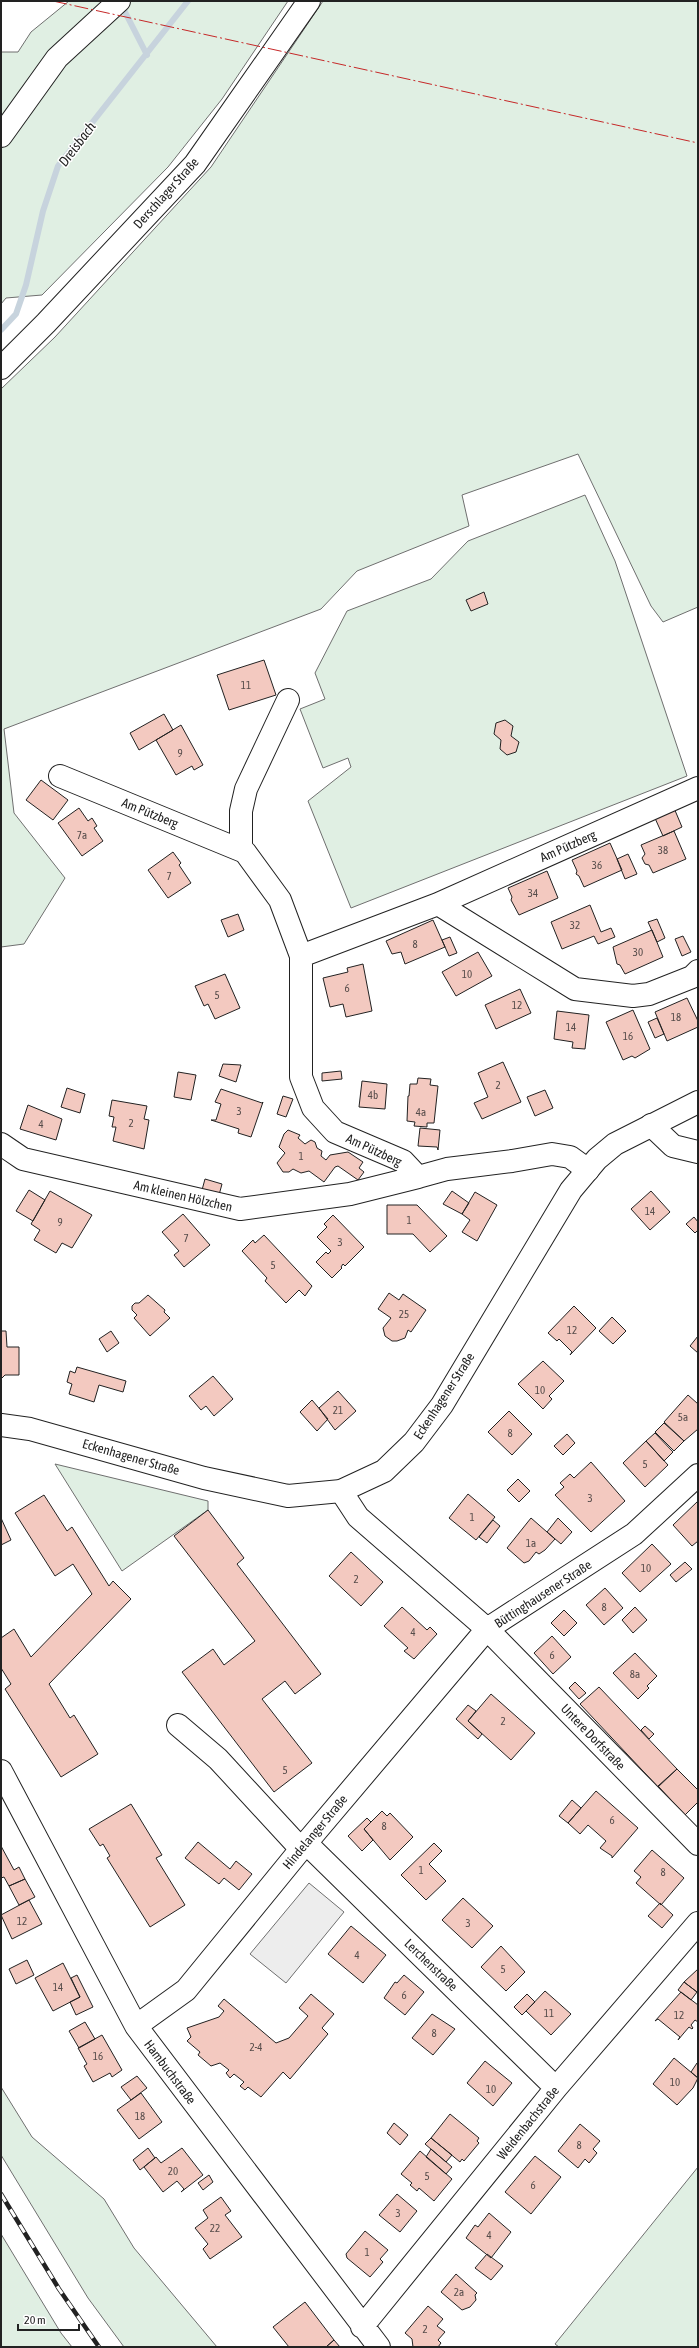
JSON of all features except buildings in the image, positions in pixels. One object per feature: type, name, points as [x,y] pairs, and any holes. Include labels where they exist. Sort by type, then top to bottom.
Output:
[{"type":"street","points":[[1,136],[57,58],[119,1]]},
{"type":"street","name":"Derschlager Straße","points":[[1,368],[46,323],[195,164],[309,1]]},
{"type":"street","points":[[241,850],[241,811],[246,789],[288,700]]},
{"type":"street","name":"Am Pützberg","points":[[60,776],[245,852],[280,900],[301,956],[301,1077],[313,1108],[335,1132],[403,1161],[418,1177]]},
{"type":"street","name":"Am Pützberg","points":[[301,956],[438,904],[698,788]]},
{"type":"street","points":[[438,904],[576,989],[633,996],[649,994],[692,977],[698,971]]},
{"type":"street","name":"Eckenhagener Straße","points":[[1,1425],[30,1428],[204,1478],[288,1496],[341,1491],[384,1471],[414,1442],[442,1405],[571,1190],[588,1170],[615,1144],[698,1102]]},
{"type":"street","points":[[651,1125],[672,1146],[698,1152]]},
{"type":"street","name":"Am kleinen Hölzchen","points":[[1,1144],[23,1159],[240,1209],[350,1194],[418,1177]]},
{"type":"street","points":[[418,1177],[447,1168],[512,1161],[552,1154],[570,1157],[588,1170]]},
{"type":"street","name":"Büttinghausener Straße","points":[[341,1491],[358,1517],[487,1629],[634,1534],[698,1475]]},
{"type":"street","name":"Untere Dorfstraße","points":[[487,1629],[698,1844]]},
{"type":"street","name":"Hindelanger Straße","points":[[136,2026],[186,1990],[303,1846],[487,1629]]},
{"type":"street","name":"Lerchenstraße","points":[[178,1725],[218,1759],[303,1846],[556,2088]]},
{"type":"street","name":"Hambuchstraße","points":[[1,1771],[136,2026],[362,2327],[379,2347]]},
{"type":"street","name":"Weidenbachstraße","points":[[362,2327],[556,2088],[698,1923]]},
{"type":"green space","points":[[69,1],[288,1],[222,99],[168,167],[42,295],[6,298],[1,304],[1,52],[18,52],[31,32]]},
{"type":"green space","points":[[323,1],[698,1],[698,607],[663,622],[651,606],[578,454],[462,495],[469,526],[357,571],[321,609],[4,729],[14,813],[65,878],[24,944],[1,947],[1,389],[55,337],[211,167]]},
{"type":"green space","points":[[585,495],[615,561],[687,776],[351,908],[308,801],[351,767],[348,758],[323,768],[300,709],[325,699],[315,673],[347,611],[431,579],[468,541]]},
{"type":"green space","points":[[55,1464],[208,1501],[208,1510],[122,1571]]},
{"type":"green space","points":[[1,2087],[32,2137],[104,2199],[134,2248],[217,2347],[124,2347],[88,2298],[1,2155]]},
{"type":"green space","points":[[698,2167],[698,2347],[559,2347],[555,2344]]},
{"type":"green space","points":[[1,2234],[61,2333],[72,2347],[1,2347]]},
{"type":"shaded area","points":[[309,1883],[344,1912],[286,1983],[250,1954]]},
{"type":"waterway","name":"Dreisbach","points":[[1,330],[16,314],[26,285],[43,211],[58,166],[188,1]]},
{"type":"waterway","points":[[124,10],[147,55]]},
{"type":"railway","points":[[1,2194],[59,2289],[99,2347]]},
{"type":"power","points":[[53,1],[698,143]]}]
